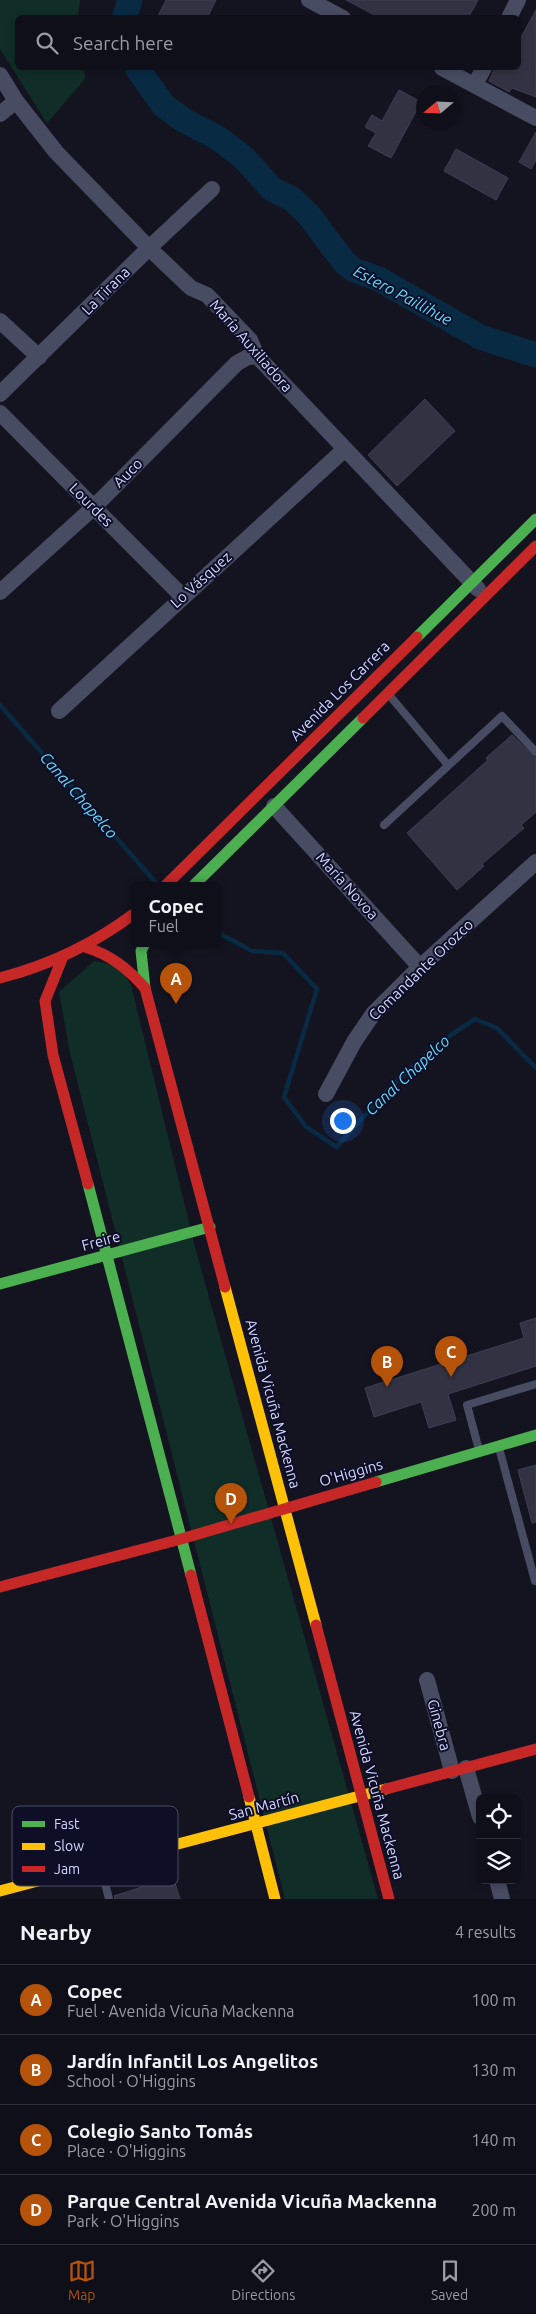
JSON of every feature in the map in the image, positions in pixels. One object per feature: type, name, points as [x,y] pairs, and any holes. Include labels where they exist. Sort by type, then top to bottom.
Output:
[{"type":"main road","name":"Avenida Los Carrera","points":[[169,882],[536,519]]},
{"type":"main road","points":[[197,882],[536,546]]},
{"type":"main road","points":[[0,978],[62,959],[110,933],[131,916]]},
{"type":"main road","name":"Avenida Vicuña Mackenna","points":[[86,947],[110,955],[120,961],[145,988],[389,1899]]},
{"type":"main road","points":[[143,947],[141,951],[145,988]]},
{"type":"main road","points":[[62,959],[45,1001],[53,1055],[108,1255],[254,1824],[275,1899]]},
{"type":"main road","name":"Freire","points":[[0,1284],[210,1227]]},
{"type":"main road","name":"O'Higgins","points":[[0,1588],[181,1539],[536,1435]]},
{"type":"main road","name":"San Martín","points":[[178,1844],[536,1749]]},
{"type":"main road","name":"San Martín","points":[[0,1891],[19,1886]]},
{"type":"street","points":[[309,0],[338,10]]},
{"type":"street","points":[[510,15],[518,0]]},
{"type":"street","points":[[446,70],[536,118]]},
{"type":"street","points":[[475,84],[483,70]]},
{"type":"street","name":"María Auxiliadora","points":[[0,75],[16,101],[56,152],[149,248],[191,288],[207,295],[250,340],[257,356],[485,596]]},
{"type":"street","points":[[0,114],[16,101]]},
{"type":"street","name":"La Tirana","points":[[0,394],[212,189]]},
{"type":"street","points":[[0,321],[39,357]]},
{"type":"street","name":"Auco","points":[[0,592],[94,507],[237,363],[248,357],[257,356]]},
{"type":"street","name":"Lourdes","points":[[0,413],[182,597]]},
{"type":"street","name":"Lo Vásquez","points":[[59,711],[345,450]]},
{"type":"street","name":"María Novoa","points":[[274,806],[420,967]]},
{"type":"street","name":"Comandante Orozco","points":[[326,1094],[354,1042],[373,1014],[420,967],[534,868]]},
{"type":"street","name":"Ginebra","points":[[427,1680],[459,1769],[476,1808]]},
{"type":"street","points":[[498,1884],[502,1899]]},
{"type":"lane","points":[[387,694],[448,765]]},
{"type":"lane","points":[[384,825],[502,716],[536,752]]},
{"type":"lane","points":[[479,1451],[467,1405],[536,1384]]},
{"type":"lane","points":[[499,1446],[535,1582]]},
{"type":"lane","points":[[106,1886],[109,1899]]},
{"type":"green space","points":[[0,0],[80,0],[78,15],[15,15],[15,70],[84,70],[85,79],[47,123],[0,49]]},
{"type":"green space","points":[[94,961],[119,966],[131,985],[196,1251],[378,1899],[285,1899],[70,1053],[59,992]]},
{"type":"building","points":[[166,0],[216,0],[208,15],[158,15]]},
{"type":"building","points":[[346,0],[478,0],[470,15],[374,15]]},
{"type":"building","points":[[536,10],[536,97],[512,88],[509,92],[489,81],[494,70],[521,70],[521,38]]},
{"type":"building","points":[[399,90],[416,99],[416,111],[391,158],[368,146],[376,133],[365,127],[372,115],[382,121]]},
{"type":"building","points":[[536,132],[536,160],[531,169],[519,162]]},
{"type":"building","points":[[456,149],[508,178],[496,200],[444,171]]},
{"type":"building","points":[[425,399],[455,431],[397,486],[368,455]]},
{"type":"building","points":[[512,735],[536,758],[536,812],[521,825],[524,828],[482,864],[484,866],[457,890],[407,833],[488,760],[486,758]]},
{"type":"building","points":[[536,1318],[536,1366],[448,1394],[456,1420],[429,1428],[421,1402],[374,1417],[365,1388],[524,1338],[520,1323]]},
{"type":"building","points":[[536,1465],[536,1522],[532,1523],[518,1470]]},
{"type":"building","points":[[145,1886],[176,1886],[180,1899],[115,1899],[114,1896]]},
{"type":"waterway","name":"Estero Paillihue","points":[[125,15],[130,0]]},
{"type":"waterway","name":"Estero Paillihue","points":[[138,70],[164,106],[185,121],[218,138],[243,157],[272,189],[292,199],[308,214],[344,262],[354,270],[379,279],[480,337],[536,355]]},
{"type":"waterway","name":"Canal Chapelco","points":[[0,705],[155,882]]},
{"type":"waterway","name":"Canal Chapelco","points":[[221,934],[252,951],[283,953],[317,989],[284,1097],[306,1127],[337,1147],[368,1111],[418,1061],[475,1019],[497,1028],[536,1068]]},
{"type":"traffic: fast","points":[[417,637],[536,519]]},
{"type":"traffic: fast","points":[[197,882],[363,718]]},
{"type":"traffic: fast","points":[[143,947],[141,951],[145,988]]},
{"type":"traffic: fast","points":[[88,1184],[191,1575]]},
{"type":"traffic: fast","points":[[0,1284],[210,1227]]},
{"type":"traffic: fast","points":[[376,1482],[536,1435]]},
{"type":"traffic: slow","points":[[225,1287],[316,1625]]},
{"type":"traffic: slow","points":[[178,1844],[386,1789]]},
{"type":"traffic: slow","points":[[249,1797],[275,1899]]},
{"type":"traffic: slow","points":[[0,1891],[19,1886]]},
{"type":"traffic: jam","points":[[363,718],[536,546]]},
{"type":"traffic: jam","points":[[169,882],[417,637]]},
{"type":"traffic: jam","points":[[0,978],[36,967],[71,952],[104,934],[131,916]]},
{"type":"traffic: jam","points":[[85,947],[103,954],[118,963],[145,988],[225,1287]]},
{"type":"traffic: jam","points":[[62,959],[45,1001],[53,1055],[88,1184]]},
{"type":"traffic: jam","points":[[0,1587],[181,1539],[376,1482]]},
{"type":"traffic: jam","points":[[191,1575],[249,1797]]},
{"type":"traffic: jam","points":[[316,1625],[389,1899]]},
{"type":"traffic: jam","points":[[386,1789],[536,1749]]},
{"type":"place","name":"Copec","points":[[176,1004]]},
{"type":"place","name":"Colegio Santo Tomás","points":[[451,1377]]},
{"type":"place","name":"Jardín Infantil Los Angelitos","points":[[387,1387]]},
{"type":"place","name":"Parque Central Avenida Vicuña Mackenna","points":[[231,1524]]}]
